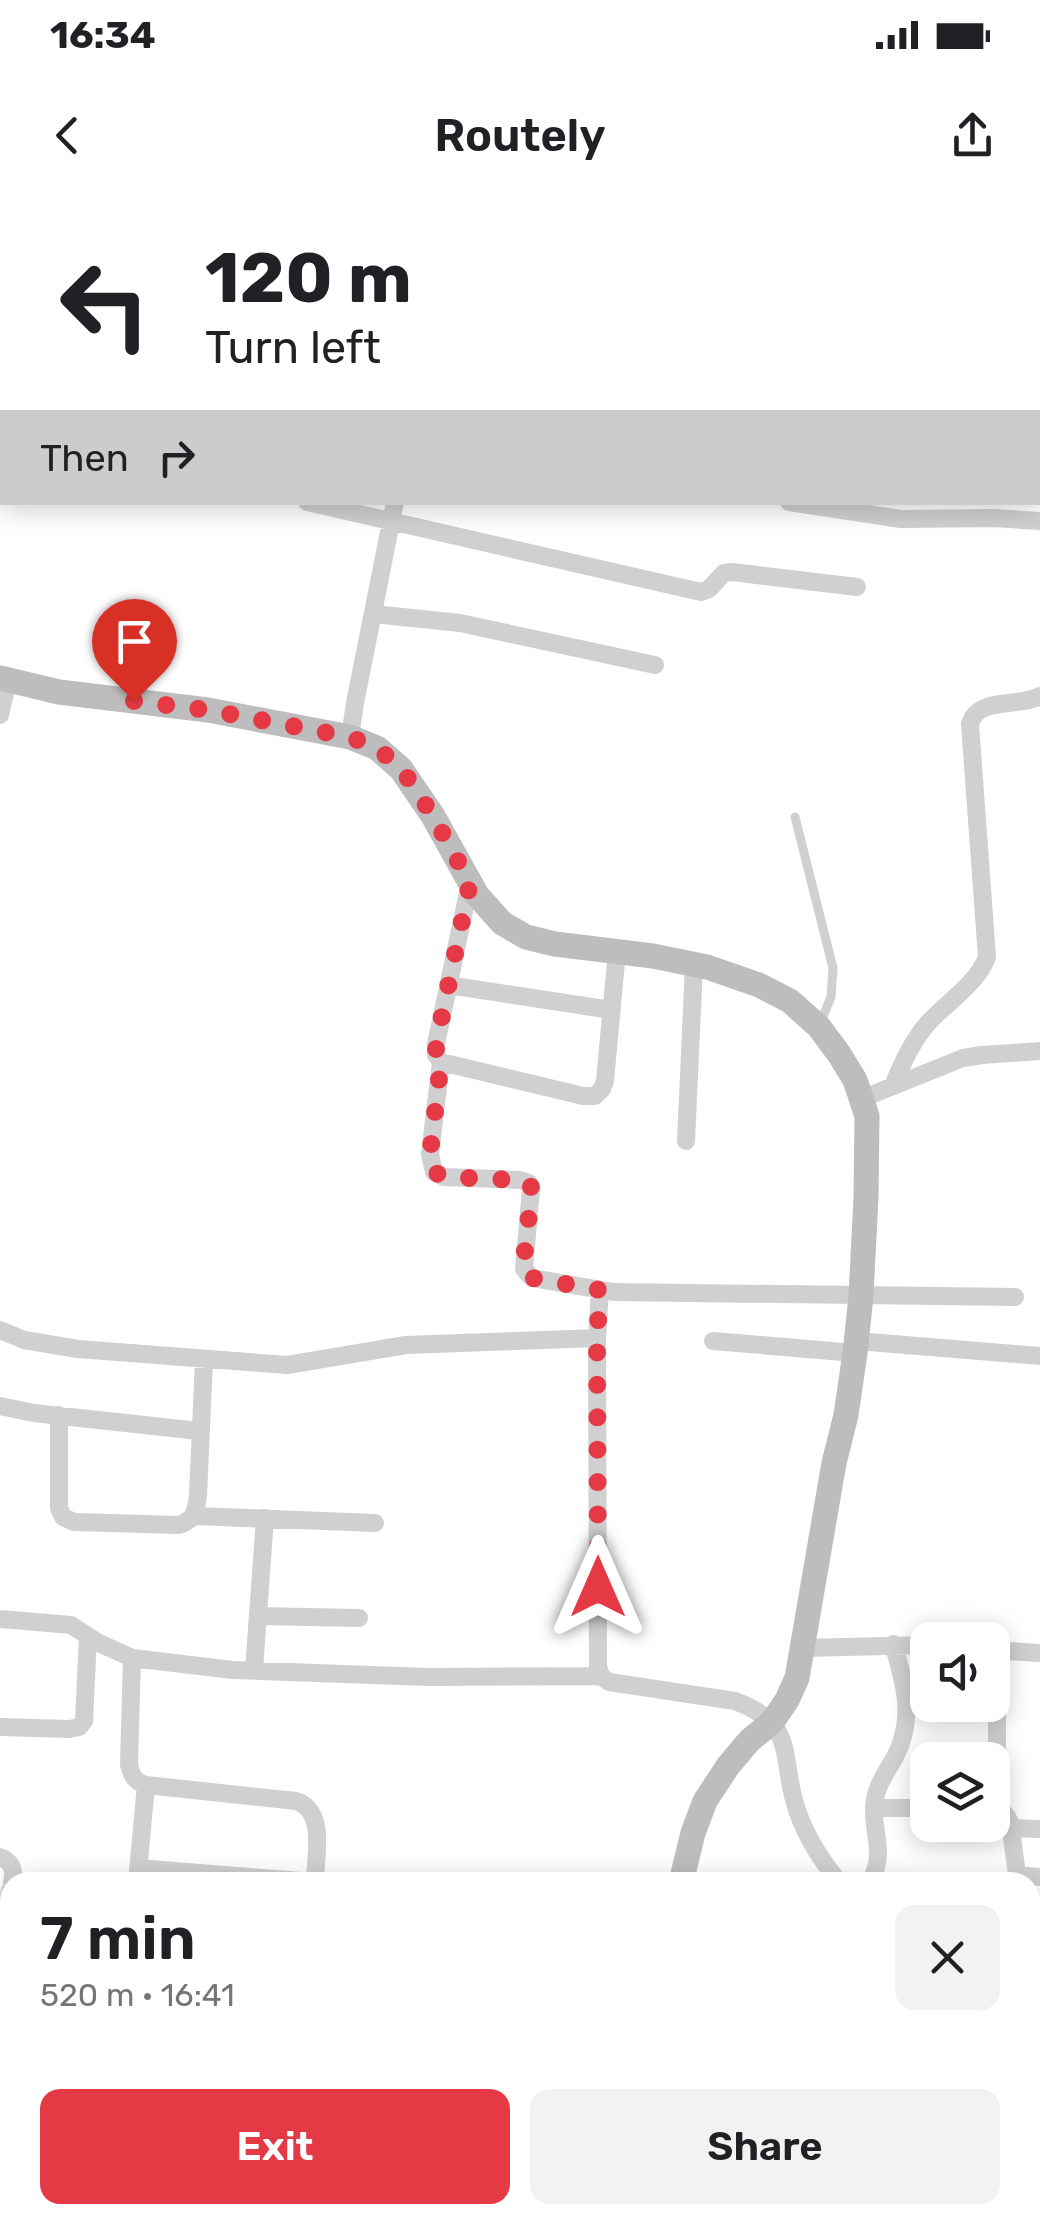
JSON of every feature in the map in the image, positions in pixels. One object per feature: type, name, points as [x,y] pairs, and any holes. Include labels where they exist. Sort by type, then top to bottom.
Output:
[{"type":"street","points":[[320,505],[701,592],[724,572],[857,587]]},
{"type":"street","points":[[352,720],[395,505]]},
{"type":"street","points":[[809,505],[902,519],[1040,521]]},
{"type":"street","points":[[374,614],[460,623],[655,665]]},
{"type":"street","points":[[0,716],[4,680],[59,692],[208,710],[352,720],[401,768],[477,895],[502,923],[526,937],[555,944],[694,965],[759,985],[790,1002],[819,1027],[855,1080],[867,1116],[861,1296],[846,1415],[834,1463],[797,1678],[772,1722],[749,1741],[705,1801],[683,1872]]},
{"type":"street","points":[[896,1079],[925,1026],[979,973],[987,957],[972,780],[972,716],[981,708],[1040,696]]},
{"type":"street","points":[[470,883],[436,1044],[441,1062],[596,1096],[605,1081],[617,951]]},
{"type":"street","points":[[686,1141],[694,965]]},
{"type":"street","points":[[448,985],[611,1010]]},
{"type":"street","points":[[861,1099],[896,1079],[956,1060],[982,1054],[1040,1051]]},
{"type":"street","points":[[441,1062],[430,1154],[434,1172],[444,1177],[526,1181],[532,1189],[524,1258],[526,1274],[532,1278],[600,1290],[1014,1297]]},
{"type":"street","points":[[600,1290],[598,1666],[609,1682],[735,1701],[772,1722],[784,1746],[800,1818],[824,1872]]},
{"type":"street","points":[[0,1330],[24,1340],[78,1349],[288,1365],[406,1345],[597,1338]]},
{"type":"street","points":[[712,1341],[1040,1356]]},
{"type":"street","points":[[60,1415],[58,1508],[68,1520],[178,1525],[188,1522],[195,1516],[198,1495],[204,1360]]},
{"type":"street","points":[[0,1406],[200,1431]]},
{"type":"street","points":[[195,1516],[375,1523]]},
{"type":"street","points":[[254,1670],[265,1518]]},
{"type":"street","points":[[258,1616],[359,1618]]},
{"type":"street","points":[[0,1619],[71,1625],[132,1658],[254,1670],[428,1677],[602,1676]]},
{"type":"street","points":[[0,1728],[79,1727],[84,1721],[88,1636]]},
{"type":"street","points":[[875,1872],[879,1857],[874,1808],[882,1778],[903,1739],[908,1715],[905,1683],[893,1644]]},
{"type":"street","points":[[802,1648],[910,1644]]},
{"type":"street","points":[[1010,1651],[1040,1653]]},
{"type":"street","points":[[132,1658],[128,1765],[132,1776],[146,1785],[307,1805],[316,1824],[314,1872]]},
{"type":"street","points":[[138,1872],[146,1785]]},
{"type":"street","points":[[874,1808],[910,1808]]},
{"type":"street","points":[[1010,1824],[1017,1872]]},
{"type":"street","points":[[1011,1828],[1040,1829]]},
{"type":"lane","points":[[795,816],[834,976],[831,997],[819,1027]]},
{"type":"route","points":[[134,701],[208,710],[350,737],[377,748],[401,768],[470,883],[436,1044],[441,1062],[431,1163],[434,1172],[444,1177],[529,1183],[532,1189],[524,1258],[526,1274],[600,1290],[598,1587]]}]
